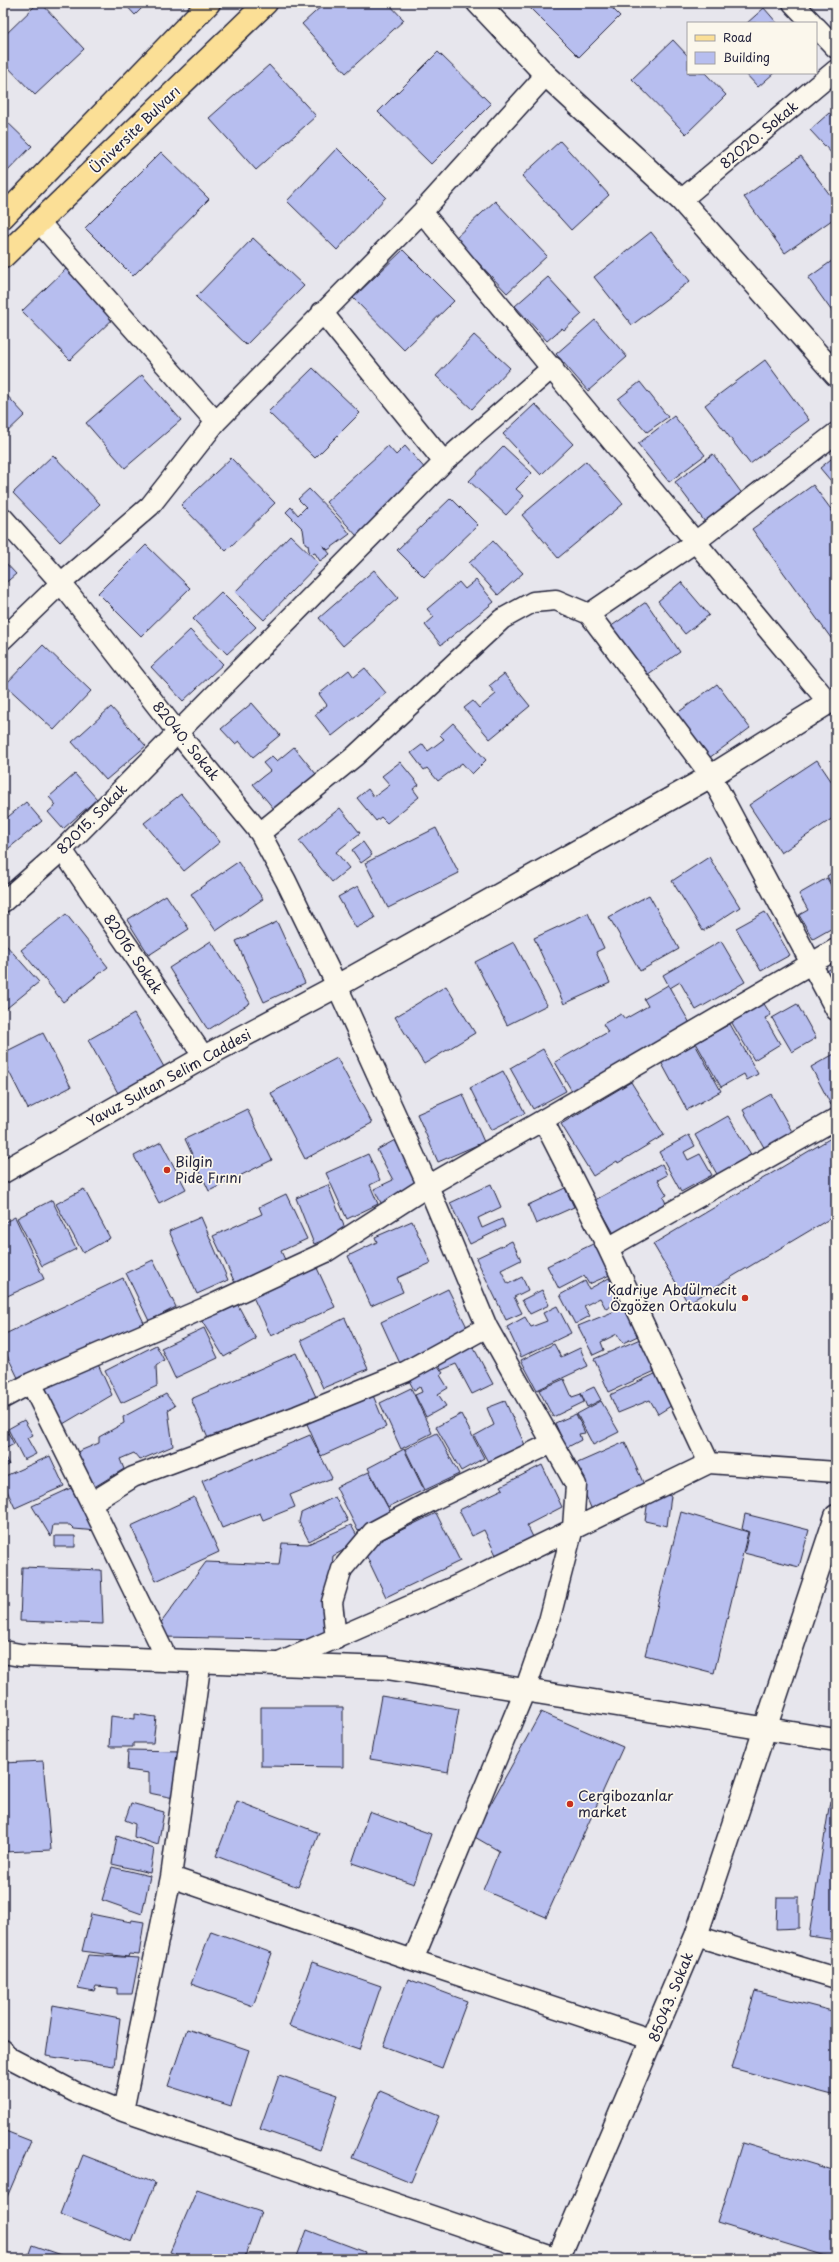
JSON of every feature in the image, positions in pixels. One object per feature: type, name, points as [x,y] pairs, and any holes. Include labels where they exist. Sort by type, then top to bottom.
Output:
[{"type":"main road","points":[[3,217],[210,3]]},
{"type":"main road","name":"Üniversite Bulvarı","points":[[3,257],[266,3]]},
{"type":"street","points":[[478,3],[546,74],[681,200],[836,375]]},
{"type":"street","points":[[793,3],[811,22]]},
{"type":"street","points":[[817,28],[836,48]]},
{"type":"street","name":"82020. Sokak","points":[[681,200],[836,70]]},
{"type":"street","points":[[3,639],[61,583],[150,506],[216,422],[322,312],[422,212],[546,74]]},
{"type":"street","points":[[422,212],[553,367],[694,543],[832,700]]},
{"type":"street","points":[[39,222],[216,422]]},
{"type":"street","points":[[322,312],[444,462]]},
{"type":"street","name":"82015. Sokak","points":[[3,902],[62,850],[444,462],[553,367]]},
{"type":"street","points":[[589,614],[694,543],[836,433]]},
{"type":"street","name":"82040. Sokak","points":[[3,518],[61,583],[178,733],[260,833],[286,881],[337,986],[428,1186],[487,1327],[576,1485],[573,1528],[549,1621],[525,1690],[413,1960]]},
{"type":"street","points":[[260,833],[355,756],[502,619],[532,602],[556,600],[589,614],[711,776],[836,1010]]},
{"type":"street","name":"Yavuz Sultan Selim Caddesi","points":[[3,1172],[204,1057],[337,986],[711,776],[832,700]]},
{"type":"street","name":"82016. Sokak","points":[[62,850],[204,1057]]},
{"type":"street","points":[[3,1398],[31,1383],[214,1304],[324,1254],[428,1186],[836,950]]},
{"type":"street","points":[[608,1248],[836,1118]]},
{"type":"street","points":[[543,1120],[608,1248],[710,1463]]},
{"type":"street","points":[[91,1503],[133,1477],[297,1416],[405,1372],[487,1327]]},
{"type":"street","points":[[31,1383],[167,1659]]},
{"type":"street","points":[[336,1639],[332,1602],[342,1569],[373,1532],[426,1504],[552,1443]]},
{"type":"street","points":[[279,1663],[458,1585],[710,1463],[836,1472]]},
{"type":"street","name":"85043. Sokak","points":[[558,2259],[653,2040],[696,1936],[836,1516]]},
{"type":"street","points":[[3,1652],[20,1655],[201,1660],[387,1668],[836,1740]]},
{"type":"street","points":[[123,2111],[171,1876],[201,1660]]},
{"type":"street","points":[[171,1876],[413,1960],[653,2040]]},
{"type":"street","points":[[696,1936],[836,1978]]},
{"type":"street","points":[[5,2055],[75,2092],[123,2111],[558,2259]]},
{"type":"building","points":[[38,3],[41,3],[84,49],[35,95],[3,62],[3,37]]},
{"type":"building","points":[[124,3],[147,3],[135,15]]},
{"type":"building","points":[[325,3],[388,3],[404,20],[346,73],[302,24]]},
{"type":"building","points":[[525,3],[607,3],[620,16],[579,57]]},
{"type":"building","points":[[764,8],[776,22],[748,22]]},
{"type":"building","points":[[673,40],[687,55],[687,74],[706,74],[726,95],[686,134],[632,79]]},
{"type":"building","points":[[438,52],[491,104],[431,164],[378,112]]},
{"type":"building","points":[[269,65],[316,116],[256,170],[209,118]]},
{"type":"building","points":[[746,74],[773,74],[758,87]]},
{"type":"building","points":[[829,113],[836,118],[836,158],[810,130]]},
{"type":"building","points":[[3,118],[32,146],[3,176]]},
{"type":"building","points":[[560,141],[609,195],[571,230],[522,176]]},
{"type":"building","points":[[337,148],[386,197],[337,250],[287,201]]},
{"type":"building","points":[[161,152],[209,199],[133,276],[85,228]]},
{"type":"building","points":[[801,156],[836,203],[836,217],[785,253],[744,197]]},
{"type":"building","points":[[495,201],[547,256],[507,293],[455,238]]},
{"type":"building","points":[[651,232],[690,281],[632,325],[594,277]]},
{"type":"building","points":[[253,238],[304,286],[246,345],[196,297]]},
{"type":"building","points":[[403,250],[454,301],[404,350],[353,298]]},
{"type":"building","points":[[836,258],[836,317],[808,278]]},
{"type":"building","points":[[69,266],[117,315],[70,360],[22,311]]},
{"type":"building","points":[[548,277],[582,314],[564,330],[562,328],[547,341],[515,306]]},
{"type":"building","points":[[595,320],[627,357],[588,391],[556,354]]},
{"type":"building","points":[[474,335],[510,368],[472,409],[436,376]]},
{"type":"building","points":[[765,360],[809,420],[750,464],[705,405]]},
{"type":"building","points":[[313,368],[360,413],[315,458],[268,412]]},
{"type":"building","points":[[142,375],[181,420],[125,468],[86,423]]},
{"type":"building","points":[[640,382],[668,417],[647,432],[618,399]]},
{"type":"building","points":[[3,391],[25,415],[3,436]]},
{"type":"building","points":[[535,404],[573,444],[541,475],[503,434]]},
{"type":"building","points":[[674,416],[705,455],[669,482],[638,444]]},
{"type":"building","points":[[388,446],[396,455],[405,446],[428,472],[357,536],[326,502]]},
{"type":"building","points":[[503,446],[532,473],[516,489],[524,496],[506,515],[469,481]]},
{"type":"building","points":[[713,454],[746,499],[708,526],[675,482]]},
{"type":"building","points":[[53,455],[100,504],[60,542],[13,493]]},
{"type":"building","points":[[836,455],[836,487],[820,468]]},
{"type":"building","points":[[231,458],[275,503],[226,551],[181,505]]},
{"type":"building","points":[[586,461],[623,504],[558,558],[522,515]]},
{"type":"building","points":[[813,485],[836,516],[836,645],[752,529]]},
{"type":"building","points":[[309,489],[338,519],[350,534],[328,550],[322,544],[330,554],[320,561],[315,553],[312,554],[309,551],[308,545],[305,543],[303,529],[286,512],[291,507],[298,515],[306,507],[298,499]]},
{"type":"building","points":[[451,498],[478,525],[424,577],[397,550]]},
{"type":"building","points":[[290,535],[319,563],[264,620],[235,592]]},
{"type":"building","points":[[493,541],[523,573],[498,595],[469,563]]},
{"type":"building","points":[[146,545],[190,588],[141,636],[98,593]]},
{"type":"building","points":[[3,560],[16,574],[3,585]]},
{"type":"building","points":[[374,570],[398,598],[343,646],[319,618]]},
{"type":"building","points":[[476,580],[494,602],[441,645],[425,625],[434,617],[427,609],[459,582],[465,589]]},
{"type":"building","points":[[681,582],[709,615],[685,634],[658,601]]},
{"type":"building","points":[[221,592],[256,627],[227,654],[193,619]]},
{"type":"building","points":[[646,602],[680,652],[644,677],[610,627]]},
{"type":"building","points":[[190,630],[223,664],[183,701],[151,667]]},
{"type":"building","points":[[43,645],[91,691],[54,730],[5,685]]},
{"type":"building","points":[[365,668],[386,693],[332,736],[315,715],[327,705],[319,694],[349,670],[354,677]]},
{"type":"building","points":[[504,674],[530,706],[490,739],[464,708],[473,701],[479,708],[496,694],[489,686]]},
{"type":"building","points":[[717,684],[750,728],[709,758],[676,714]]},
{"type":"building","points":[[252,703],[280,735],[253,757],[239,741],[235,744],[221,729]]},
{"type":"building","points":[[111,707],[146,746],[106,780],[72,742]]},
{"type":"building","points":[[453,723],[486,760],[472,774],[462,763],[438,781],[427,768],[424,770],[411,753],[423,744],[428,751],[444,739],[440,735]]},
{"type":"building","points":[[294,747],[316,774],[274,809],[253,784],[270,771],[263,763],[272,756],[277,761]]},
{"type":"building","points":[[817,760],[836,788],[836,816],[781,853],[749,805]]},
{"type":"building","points":[[400,762],[419,785],[413,789],[419,797],[387,823],[381,817],[376,821],[357,798],[368,789],[374,797],[390,785],[382,776]]},
{"type":"building","points":[[75,774],[97,799],[63,829],[48,812],[56,805],[49,797]]},
{"type":"building","points":[[181,794],[220,842],[184,871],[144,823]]},
{"type":"building","points":[[26,802],[42,821],[3,853],[3,821]]},
{"type":"building","points":[[340,808],[360,833],[336,852],[349,868],[332,882],[299,841]]},
{"type":"building","points":[[436,828],[459,873],[388,908],[365,863]]},
{"type":"building","points":[[363,842],[372,855],[361,863],[352,850]]},
{"type":"building","points":[[709,857],[740,907],[703,931],[672,881]]},
{"type":"building","points":[[238,862],[263,899],[216,931],[191,894]]},
{"type":"building","points":[[836,870],[836,892],[827,876]]},
{"type":"building","points":[[827,878],[836,895],[836,926],[813,939],[799,915],[808,910],[799,894]]},
{"type":"building","points":[[358,886],[375,918],[356,928],[338,897]]},
{"type":"building","points":[[166,895],[189,929],[149,955],[127,920]]},
{"type":"building","points":[[649,895],[679,949],[640,971],[609,917]]},
{"type":"building","points":[[765,912],[790,955],[761,971],[736,928]]},
{"type":"building","points":[[588,913],[604,948],[596,952],[610,983],[564,1004],[534,938]]},
{"type":"building","points":[[66,914],[108,967],[63,1002],[21,950]]},
{"type":"building","points":[[277,922],[305,983],[264,1002],[236,941]]},
{"type":"building","points":[[211,941],[250,1003],[208,1030],[169,968]]},
{"type":"building","points":[[721,941],[745,982],[696,1010],[680,982],[670,988],[663,975]]},
{"type":"building","points":[[514,942],[547,1005],[507,1025],[475,962]]},
{"type":"building","points":[[6,945],[39,982],[7,1008],[3,1004],[3,948]]},
{"type":"building","points":[[836,965],[836,986],[827,971]]},
{"type":"building","points":[[668,985],[691,1025],[573,1093],[555,1062],[608,1032],[603,1024],[621,1014],[625,1019],[648,1006],[644,999]]},
{"type":"building","points":[[446,986],[475,1033],[424,1064],[395,1017]]},
{"type":"building","points":[[761,999],[771,1015],[765,1018],[780,1044],[754,1060],[729,1018]]},
{"type":"building","points":[[797,1004],[816,1038],[792,1052],[772,1018]]},
{"type":"building","points":[[134,1014],[164,1067],[118,1093],[88,1040]]},
{"type":"building","points":[[730,1024],[758,1074],[747,1080],[744,1074],[721,1087],[696,1043]]},
{"type":"building","points":[[43,1033],[71,1087],[28,1109],[3,1060],[3,1053]]},
{"type":"building","points":[[695,1044],[721,1091],[687,1110],[661,1062]]},
{"type":"building","points":[[543,1049],[566,1091],[533,1109],[510,1068]]},
{"type":"building","points":[[836,1053],[836,1102],[831,1105],[811,1067]]},
{"type":"building","points":[[337,1058],[372,1123],[305,1159],[271,1093]]},
{"type":"building","points":[[503,1071],[525,1113],[491,1130],[470,1088]]},
{"type":"building","points":[[631,1082],[664,1135],[618,1163],[617,1161],[593,1176],[561,1124]]},
{"type":"building","points":[[463,1094],[484,1142],[438,1162],[417,1114]]},
{"type":"building","points":[[771,1094],[794,1135],[766,1151],[743,1110]]},
{"type":"building","points":[[247,1109],[272,1160],[209,1191],[185,1139]]},
{"type":"building","points":[[728,1116],[752,1156],[718,1176],[695,1135]]},
{"type":"building","points":[[689,1135],[695,1146],[684,1152],[688,1160],[700,1154],[712,1175],[681,1192],[659,1152]]},
{"type":"building","points":[[836,1135],[836,1215],[688,1303],[653,1244]]},
{"type":"building","points":[[395,1140],[419,1186],[382,1205],[374,1189],[393,1180],[377,1150]]},
{"type":"building","points":[[161,1142],[186,1189],[159,1203],[134,1156]]},
{"type":"building","points":[[368,1154],[380,1180],[370,1185],[378,1204],[347,1219],[326,1173]]},
{"type":"building","points":[[662,1164],[667,1175],[658,1180],[667,1195],[663,1197],[669,1210],[616,1237],[595,1200]]},
{"type":"building","points":[[491,1184],[501,1207],[478,1218],[482,1228],[502,1219],[505,1227],[470,1244],[450,1203]]},
{"type":"building","points":[[328,1185],[346,1231],[314,1244],[296,1198]]},
{"type":"building","points":[[565,1188],[574,1207],[536,1224],[528,1205]]},
{"type":"building","points":[[84,1189],[110,1238],[83,1253],[56,1204]]},
{"type":"building","points":[[286,1194],[307,1239],[281,1251],[286,1262],[236,1285],[213,1236],[262,1214],[259,1207]]},
{"type":"building","points":[[52,1200],[76,1249],[42,1266],[17,1218]]},
{"type":"building","points":[[15,1217],[44,1279],[3,1298],[3,1223]]},
{"type":"building","points":[[201,1217],[228,1280],[197,1294],[169,1231]]},
{"type":"building","points":[[412,1221],[431,1263],[397,1278],[403,1292],[371,1306],[348,1256],[377,1242],[375,1237]]},
{"type":"building","points":[[512,1241],[521,1260],[501,1270],[508,1284],[522,1277],[528,1290],[514,1297],[522,1313],[506,1320],[476,1258]]},
{"type":"building","points":[[595,1243],[610,1275],[589,1284],[584,1276],[559,1289],[547,1266]]},
{"type":"building","points":[[153,1260],[176,1307],[149,1321],[126,1273]]},
{"type":"building","points":[[317,1268],[335,1307],[271,1336],[253,1297]]},
{"type":"building","points":[[123,1278],[146,1327],[21,1384],[3,1347],[3,1335]]},
{"type":"building","points":[[609,1278],[621,1301],[606,1309],[600,1298],[584,1306],[590,1316],[575,1324],[560,1295],[585,1281],[589,1289]]},
{"type":"building","points":[[448,1289],[471,1335],[403,1370],[381,1322]]},
{"type":"building","points":[[542,1290],[549,1305],[530,1314],[522,1300]]},
{"type":"building","points":[[233,1296],[256,1339],[224,1357],[198,1315]]},
{"type":"building","points":[[557,1306],[571,1333],[521,1357],[507,1327],[525,1317],[531,1327],[547,1321],[543,1313]]},
{"type":"building","points":[[625,1307],[642,1334],[623,1343],[617,1334],[601,1342],[604,1350],[593,1355],[578,1326]]},
{"type":"building","points":[[345,1318],[368,1369],[323,1388],[301,1340]]},
{"type":"building","points":[[204,1328],[218,1358],[175,1378],[161,1348]]},
{"type":"building","points":[[469,1339],[493,1384],[472,1394],[456,1364],[442,1370],[434,1357]]},
{"type":"building","points":[[640,1339],[655,1371],[609,1392],[594,1359]]},
{"type":"building","points":[[554,1344],[561,1357],[580,1348],[588,1366],[537,1390],[521,1360]]},
{"type":"building","points":[[156,1345],[164,1360],[156,1366],[157,1386],[121,1403],[105,1371]]},
{"type":"building","points":[[296,1353],[316,1397],[210,1443],[191,1399]]},
{"type":"building","points":[[433,1359],[443,1373],[440,1375],[448,1388],[438,1394],[446,1406],[426,1417],[415,1395],[422,1392],[420,1387],[414,1390],[406,1375]]},
{"type":"building","points":[[97,1362],[112,1395],[63,1424],[44,1385]]},
{"type":"building","points":[[657,1373],[674,1404],[658,1414],[650,1400],[618,1413],[610,1395]]},
{"type":"building","points":[[564,1379],[572,1397],[581,1394],[584,1402],[553,1417],[539,1390]]},
{"type":"building","points":[[594,1387],[601,1400],[587,1407],[581,1393]]},
{"type":"building","points":[[370,1388],[386,1427],[321,1456],[304,1417]]},
{"type":"building","points":[[411,1388],[432,1433],[401,1449],[380,1403]]},
{"type":"building","points":[[166,1394],[175,1406],[168,1410],[173,1446],[140,1460],[134,1453],[120,1459],[124,1469],[86,1492],[70,1455],[99,1443],[99,1437],[124,1423],[123,1417]]},
{"type":"building","points":[[505,1401],[525,1445],[488,1462],[474,1436],[494,1425],[487,1408]]},
{"type":"building","points":[[601,1401],[619,1432],[593,1445],[577,1414]]},
{"type":"building","points":[[461,1414],[484,1458],[461,1471],[436,1427]]},
{"type":"building","points":[[576,1414],[585,1433],[579,1434],[581,1440],[566,1448],[555,1423]]},
{"type":"building","points":[[24,1420],[33,1435],[27,1438],[36,1454],[24,1460],[8,1429]]},
{"type":"building","points":[[5,1427],[14,1444],[3,1450],[3,1428]]},
{"type":"building","points":[[437,1433],[459,1474],[425,1490],[405,1449]]},
{"type":"building","points":[[310,1435],[332,1478],[290,1495],[295,1507],[263,1520],[260,1513],[222,1528],[202,1481]]},
{"type":"building","points":[[625,1442],[646,1489],[594,1515],[573,1465]]},
{"type":"building","points":[[404,1449],[424,1490],[388,1507],[368,1468]]},
{"type":"building","points":[[3,1453],[9,1465],[3,1468]]},
{"type":"building","points":[[50,1456],[64,1486],[15,1508],[3,1482],[3,1477]]},
{"type":"building","points":[[542,1465],[562,1507],[527,1525],[534,1539],[497,1557],[484,1530],[472,1536],[459,1510],[503,1489],[501,1486]]},
{"type":"building","points":[[369,1472],[392,1515],[358,1531],[336,1487]]},
{"type":"building","points":[[71,1488],[97,1531],[74,1529],[70,1525],[53,1525],[51,1537],[32,1506]]},
{"type":"building","points":[[649,1492],[671,1496],[667,1526],[645,1521]]},
{"type":"building","points":[[194,1497],[219,1552],[156,1581],[131,1526]]},
{"type":"building","points":[[335,1497],[348,1521],[309,1541],[299,1522],[301,1513]]},
{"type":"building","points":[[681,1512],[748,1532],[714,1673],[645,1655]]},
{"type":"building","points":[[436,1513],[460,1561],[386,1597],[363,1549]]},
{"type":"building","points":[[745,1514],[809,1530],[799,1567],[744,1553],[749,1532],[742,1529]]},
{"type":"building","points":[[351,1525],[360,1541],[333,1556],[324,1640],[163,1637],[157,1628],[206,1562],[279,1565],[282,1543],[308,1544]]},
{"type":"building","points":[[55,1536],[75,1536],[75,1547],[55,1547]]},
{"type":"building","points":[[22,1567],[101,1570],[103,1624],[20,1621]]},
{"type":"building","points":[[381,1696],[459,1709],[448,1772],[370,1759]]},
{"type":"building","points":[[261,1707],[343,1707],[343,1767],[261,1766]]},
{"type":"building","points":[[541,1712],[623,1747],[546,1917],[483,1890],[499,1851],[473,1836]]},
{"type":"building","points":[[135,1714],[156,1717],[153,1743],[133,1743],[133,1747],[109,1747],[111,1716],[135,1719]]},
{"type":"building","points":[[128,1750],[181,1751],[174,1798],[149,1793],[149,1773],[127,1770]]},
{"type":"building","points":[[43,1761],[51,1850],[3,1852],[3,1763]]},
{"type":"building","points":[[237,1801],[319,1833],[298,1887],[216,1856]]},
{"type":"building","points":[[830,1801],[836,1802],[836,1940],[809,1936]]},
{"type":"building","points":[[131,1803],[164,1812],[158,1845],[134,1837],[135,1824],[125,1820]]},
{"type":"building","points":[[369,1812],[431,1834],[414,1884],[352,1863]]},
{"type":"building","points":[[117,1836],[154,1849],[150,1873],[112,1864]]},
{"type":"building","points":[[112,1867],[150,1876],[142,1914],[102,1900]]},
{"type":"building","points":[[777,1897],[799,1897],[799,1928],[776,1929]]},
{"type":"building","points":[[91,1914],[131,1922],[132,1920],[144,1922],[139,1955],[129,1954],[128,1957],[82,1951]]},
{"type":"building","points":[[211,1931],[272,1953],[253,2006],[191,1984]]},
{"type":"building","points":[[88,1955],[139,1958],[132,1994],[117,1994],[117,1988],[96,1986],[94,1991],[78,1988]]},
{"type":"building","points":[[312,1962],[381,1986],[359,2050],[289,2026]]},
{"type":"building","points":[[408,1979],[467,2001],[442,2068],[383,2046]]},
{"type":"building","points":[[755,1991],[836,2012],[836,2096],[732,2068]]},
{"type":"building","points":[[53,2005],[120,2018],[114,2066],[46,2056]]},
{"type":"building","points":[[187,2029],[249,2050],[231,2106],[168,2086]]},
{"type":"building","points":[[279,2075],[338,2095],[320,2150],[260,2129]]},
{"type":"building","points":[[380,2091],[439,2116],[411,2182],[352,2158]]},
{"type":"building","points":[[3,2130],[31,2141],[7,2197],[3,2195]]},
{"type":"building","points":[[742,2143],[836,2171],[836,2259],[717,2223]]},
{"type":"building","points":[[83,2155],[155,2183],[132,2242],[60,2214]]},
{"type":"building","points":[[197,2190],[261,2212],[244,2259],[188,2259],[170,2252]]},
{"type":"building","points":[[307,2230],[365,2252],[363,2259],[296,2259]]},
{"type":"building","points":[[32,2245],[72,2259],[27,2259]]},
{"type":"place","name":"Bilgin Pide Fırını","points":[[167,1170]]},
{"type":"place","name":"Kadriye Abdülmecit Özgözen Ortaokulu","points":[[745,1298]]},
{"type":"place","name":"Cergibozanlar market","points":[[570,1804]]}]
